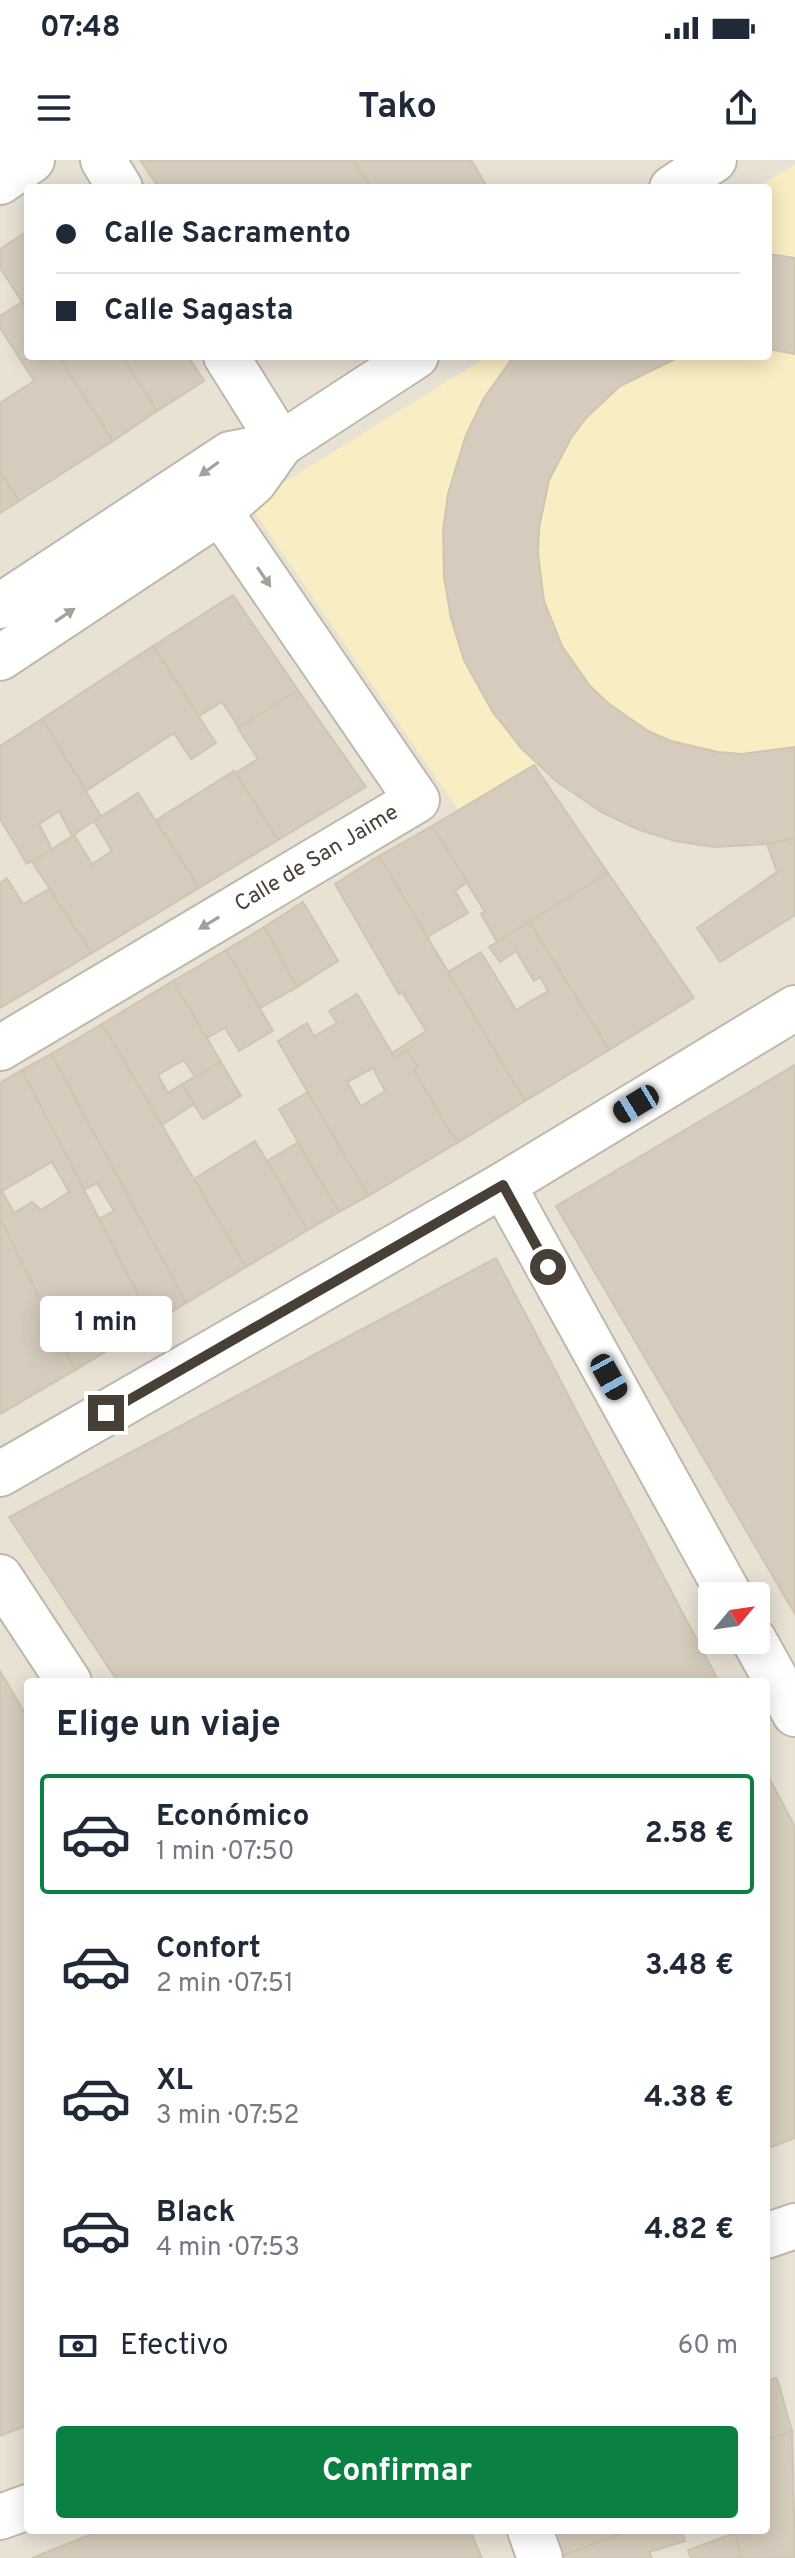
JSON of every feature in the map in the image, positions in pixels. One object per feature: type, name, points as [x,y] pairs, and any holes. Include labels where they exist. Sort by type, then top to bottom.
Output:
[{"type":"street","points":[[0,182],[32,160]]},
{"type":"street","points":[[103,160],[118,184]]},
{"type":"street","points":[[678,184],[714,160]]},
{"type":"street","points":[[228,360],[281,444]]},
{"type":"street","points":[[0,658],[220,512],[254,482],[281,444],[410,360]]},
{"type":"street","points":[[0,606],[230,454],[281,444]]},
{"type":"street","name":"Calle de San Jaime","points":[[0,1048],[417,800],[220,512]]},
{"type":"street","points":[[0,1474],[503,1185],[795,1008]]},
{"type":"street","points":[[503,1185],[722,1582]]},
{"type":"street","points":[[0,1577],[66,1678]]},
{"type":"street","points":[[762,1654],[795,1714]]},
{"type":"street","points":[[770,2235],[795,2226]]},
{"type":"street","points":[[0,2517],[24,2508]]},
{"type":"street","points":[[531,2534],[540,2558]]},
{"type":"shaded area","points":[[0,160],[795,160],[795,2558],[0,2558]]},
{"type":"sand","points":[[795,164],[795,258],[772,255],[772,184],[762,184]]},
{"type":"sand","points":[[772,350],[795,354],[795,747],[722,754],[658,737],[604,701],[565,650],[543,589],[540,524],[559,460],[604,401],[651,367],[667,360],[772,360]]},
{"type":"sand","points":[[482,360],[511,360],[481,404],[458,456],[446,509],[444,564],[452,617],[470,669],[498,718],[536,763],[458,810],[249,504]]},
{"type":"building","points":[[140,160],[353,160],[369,184],[156,184]]},
{"type":"building","points":[[353,160],[471,160],[486,184],[369,184]]},
{"type":"building","points":[[24,234],[24,305],[0,268],[0,249]]},
{"type":"building","points":[[772,255],[795,258],[795,354],[772,350]]},
{"type":"building","points":[[22,302],[24,360],[61,360],[113,441],[19,501],[0,472],[0,403],[34,381],[0,328],[0,316]]},
{"type":"building","points":[[61,360],[125,360],[157,411],[113,441]]},
{"type":"building","points":[[125,360],[191,360],[204,381],[157,411]]},
{"type":"building","points":[[511,360],[673,360],[620,386],[585,419],[571,438],[549,480],[539,528],[538,553],[544,601],[562,646],[590,686],[648,731],[671,741],[718,752],[742,754],[795,747],[795,838],[767,844],[714,847],[675,841],[637,829],[601,812],[556,781],[521,748],[492,711],[464,660],[451,618],[444,577],[443,531],[448,494],[466,435],[484,398]]},
{"type":"building","points":[[0,472],[19,501],[0,513]]},
{"type":"building","points":[[233,595],[298,690],[239,728],[222,702],[199,716],[153,646]]},
{"type":"building","points":[[153,646],[216,743],[191,759],[174,733],[86,791],[42,719]]},
{"type":"building","points":[[298,690],[366,787],[278,840],[235,773],[258,759],[238,728]]},
{"type":"building","points":[[42,719],[101,816],[72,836],[59,811],[39,824],[52,849],[27,864],[0,819],[0,746]]},
{"type":"building","points":[[534,765],[608,873],[497,942],[481,914],[485,912],[432,826]]},
{"type":"building","points":[[234,771],[278,840],[199,888],[156,820]]},
{"type":"building","points":[[138,793],[199,888],[92,953],[32,862],[74,835],[92,864],[112,851],[94,821]]},
{"type":"building","points":[[432,826],[467,882],[455,891],[468,913],[427,937],[379,856]]},
{"type":"building","points":[[795,838],[795,915],[720,962],[697,928],[777,872],[767,844]]},
{"type":"building","points":[[379,856],[525,1101],[457,1143],[413,1069],[417,1067],[408,1050],[395,1058],[392,1053],[426,1031],[402,992],[399,994],[335,884]]},
{"type":"building","points":[[608,873],[694,998],[609,1050],[529,922]]},
{"type":"building","points":[[7,878],[23,904],[49,889],[92,953],[0,1008],[0,883]]},
{"type":"building","points":[[303,902],[338,961],[297,987],[264,927]]},
{"type":"building","points":[[529,922],[609,1050],[525,1101],[448,972],[481,952],[516,1010],[548,991],[540,977],[534,981],[516,951],[500,962],[489,947]]},
{"type":"building","points":[[264,927],[297,987],[260,1008],[226,950]]},
{"type":"building","points":[[226,950],[273,1031],[239,1051],[225,1028],[207,1038],[173,981]]},
{"type":"building","points":[[173,981],[221,1062],[195,1077],[184,1060],[158,1075],[168,1093],[182,1084],[194,1104],[162,1125],[102,1024]]},
{"type":"building","points":[[357,994],[395,1058],[408,1050],[417,1067],[413,1069],[457,1143],[368,1196],[278,1041],[307,1023],[314,1036],[337,1023],[329,1011]],"holes":[[[373,1068],[385,1091],[361,1106],[347,1082]]]},
{"type":"building","points":[[102,1024],[246,1267],[186,1303],[51,1054]]},
{"type":"building","points":[[51,1054],[186,1303],[153,1323],[99,1219],[114,1211],[97,1183],[84,1190],[22,1070]]},
{"type":"building","points":[[221,1062],[241,1096],[203,1119],[182,1084]]},
{"type":"building","points":[[795,1065],[795,1614],[556,1206]]},
{"type":"building","points":[[22,1070],[153,1323],[75,1370],[0,1218],[0,1083]],"holes":[[[52,1162],[69,1192],[41,1210],[32,1202],[14,1213],[2,1191]]]},
{"type":"building","points":[[308,1092],[368,1196],[339,1212],[279,1109]]},
{"type":"building","points":[[255,1141],[308,1230],[246,1267],[194,1179]]},
{"type":"building","points":[[297,1143],[339,1212],[308,1230],[267,1161]]},
{"type":"building","points":[[0,1218],[75,1370],[0,1414]]},
{"type":"building","points":[[496,1258],[698,1642],[698,1654],[704,1654],[717,1678],[115,1678],[9,1517]]},
{"type":"building","points":[[0,1671],[24,1711],[24,2427],[0,2436]]},
{"type":"building","points":[[770,1780],[795,1827],[795,2138],[770,2147]]},
{"type":"building","points":[[777,2378],[792,2431],[770,2439],[770,2380]]},
{"type":"building","points":[[792,2431],[795,2558],[741,2558],[735,2534],[770,2534],[770,2439]]},
{"type":"building","points":[[92,2534],[472,2534],[482,2558],[32,2558]]},
{"type":"building","points":[[545,2534],[620,2534],[556,2558]]},
{"type":"building","points":[[620,2534],[683,2534],[685,2541],[649,2552],[652,2558],[556,2558]]},
{"type":"building","points":[[735,2534],[741,2558],[691,2558],[688,2550]]},
{"type":"route","points":[[106,1413],[503,1185],[548,1267]]}]
